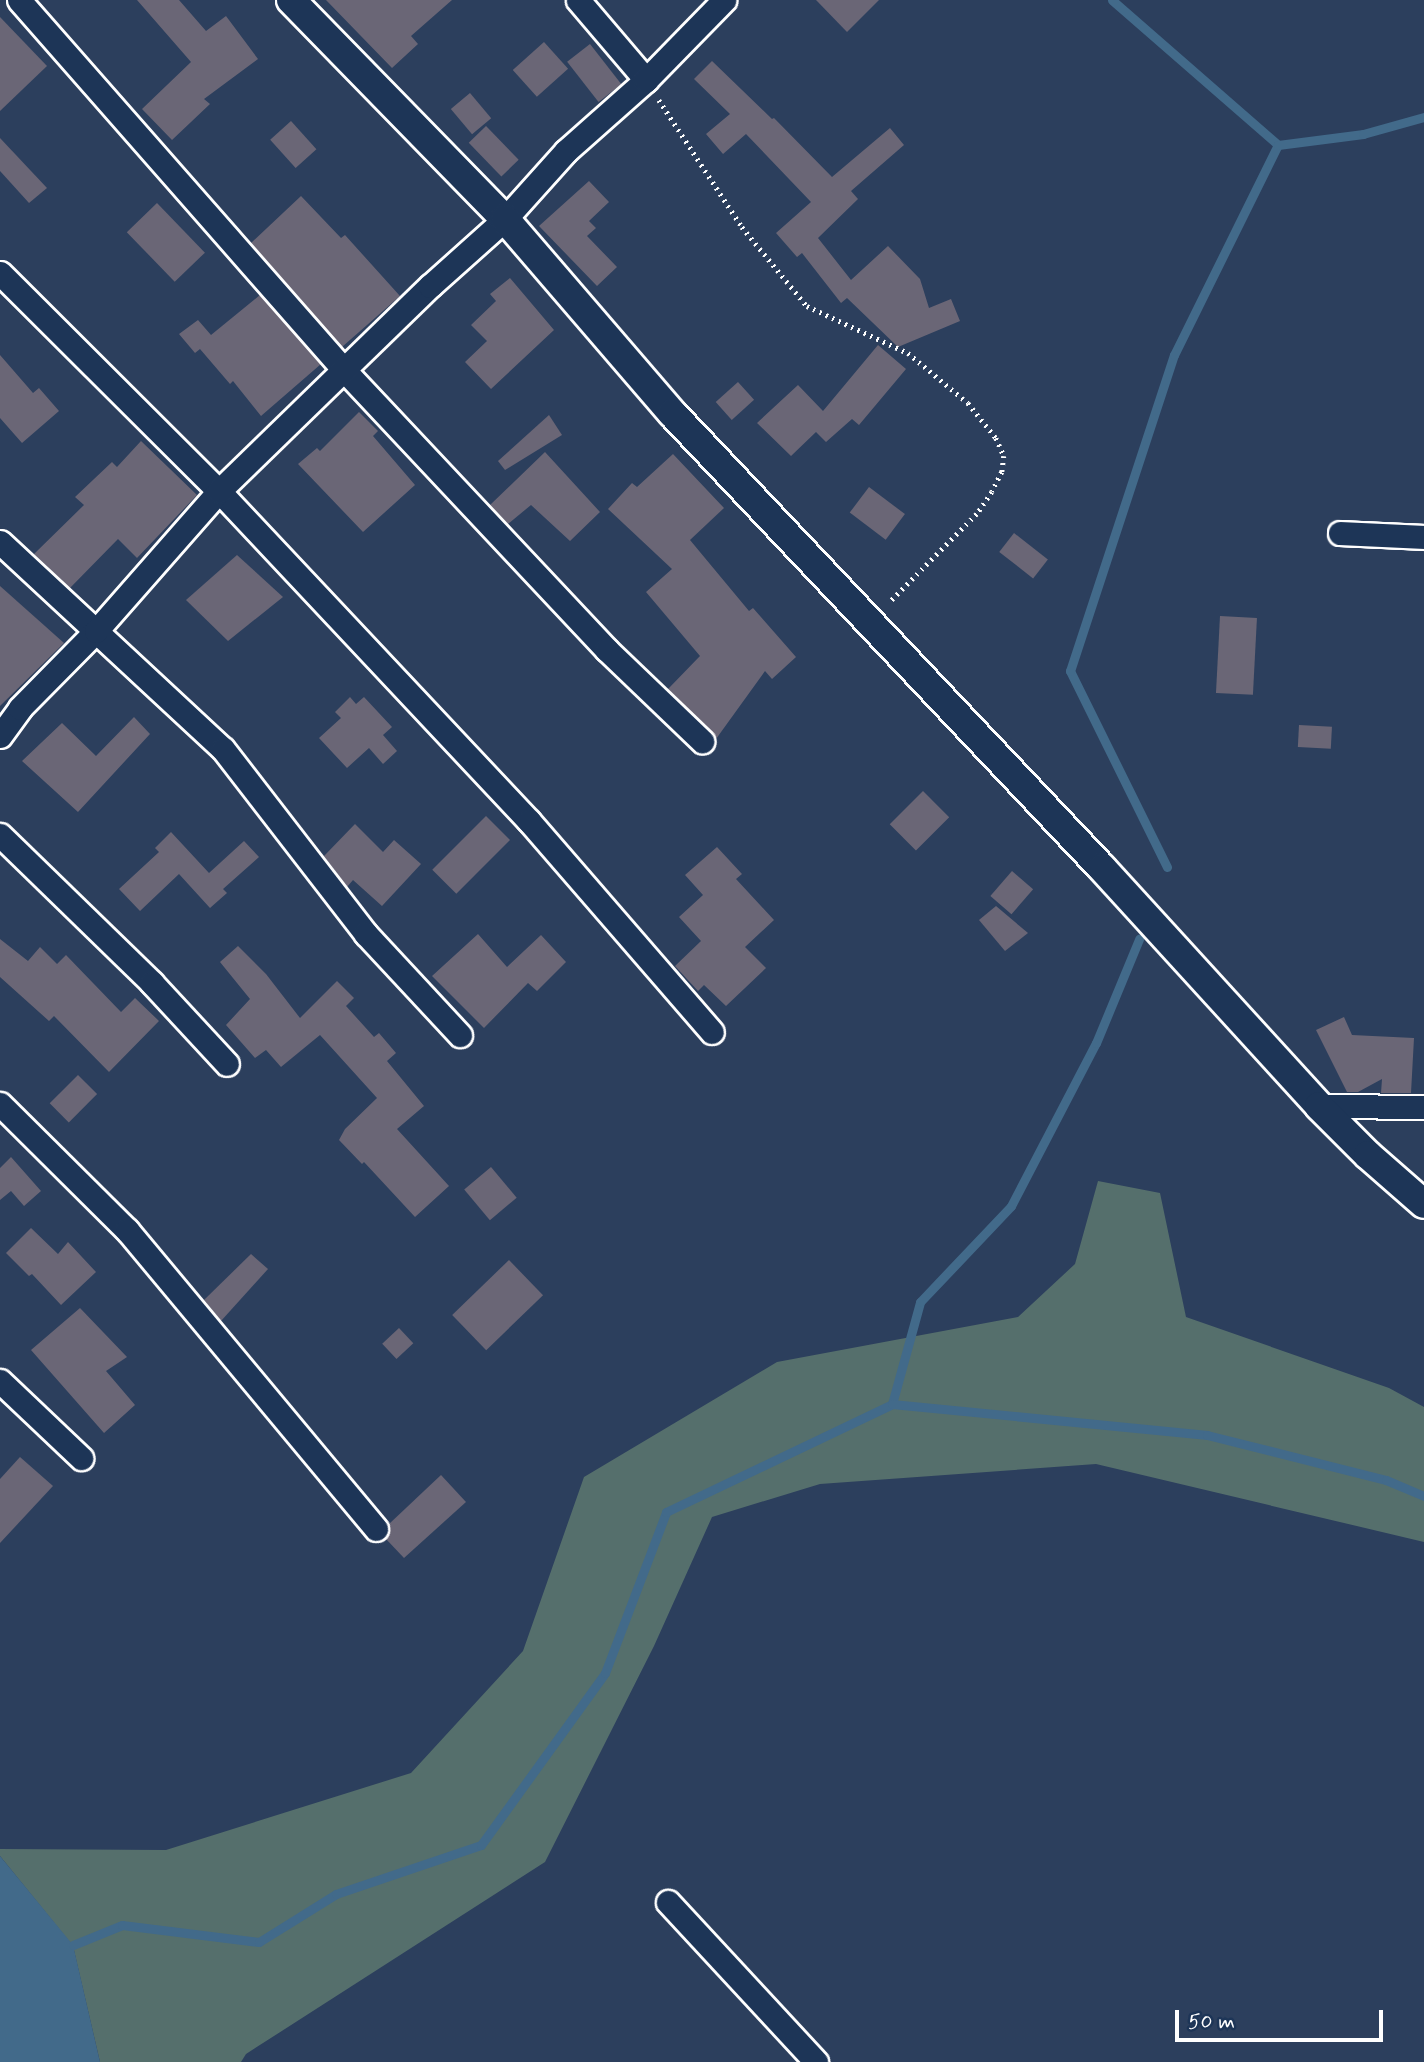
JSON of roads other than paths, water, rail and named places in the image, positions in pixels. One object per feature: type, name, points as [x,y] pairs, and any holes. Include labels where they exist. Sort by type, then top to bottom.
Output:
[{"type":"street","points":[[19,0],[345,371],[607,650],[702,741]]},
{"type":"street","points":[[291,0],[505,219],[673,413],[1102,867],[1319,1106],[1368,1155],[1424,1203]]},
{"type":"street","points":[[578,0],[646,80]]},
{"type":"street","points":[[0,736],[20,708],[96,631],[219,491],[430,286],[505,219],[566,151],[646,80],[724,0]]},
{"type":"street","points":[[0,273],[219,491],[529,821],[712,1032]]},
{"type":"street","points":[[1340,533],[1424,537]]},
{"type":"street","points":[[0,542],[223,749],[366,934],[460,1035]]},
{"type":"street","points":[[0,835],[152,984],[226,1064]]},
{"type":"street","points":[[0,1104],[127,1230],[376,1529]]},
{"type":"street","points":[[1319,1106],[1424,1107]]},
{"type":"street","points":[[0,1381],[81,1458]]},
{"type":"street","points":[[668,1902],[816,2062]]},
{"type":"water","points":[[0,1856],[73,1945],[100,2062],[0,2062]]},
{"type":"waterway","points":[[1112,0],[1278,145]]},
{"type":"waterway","points":[[1167,867],[1070,671],[1174,355],[1278,145],[1363,134],[1424,117]]},
{"type":"waterway","points":[[892,1404],[920,1302],[1011,1206],[1096,1043],[1139,939]]},
{"type":"waterway","points":[[73,1945],[122,1925],[259,1942],[336,1894],[481,1845],[605,1673],[666,1512],[892,1404],[1207,1435],[1386,1480],[1424,1496]]}]
